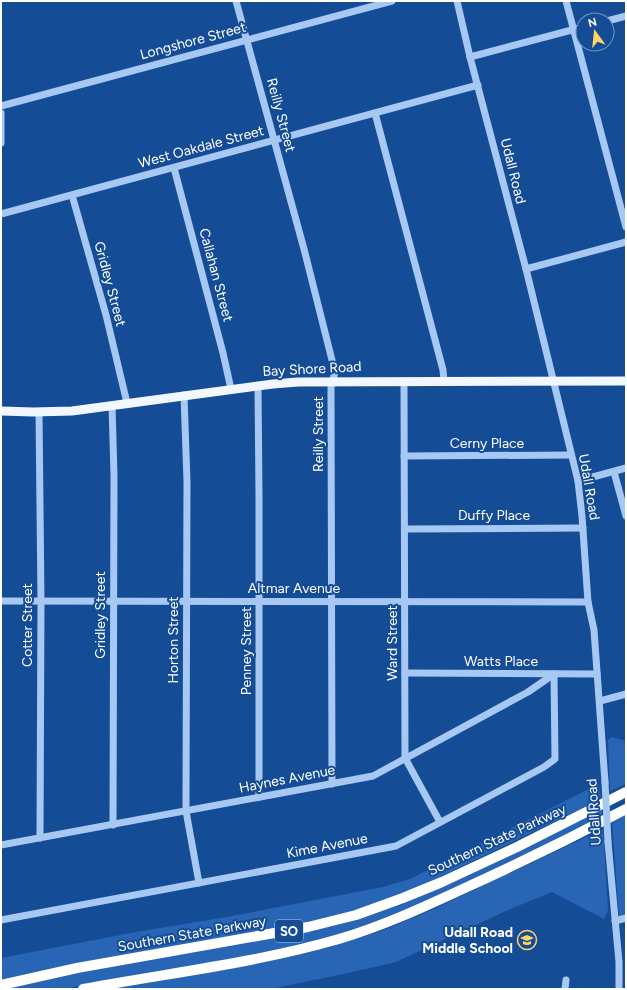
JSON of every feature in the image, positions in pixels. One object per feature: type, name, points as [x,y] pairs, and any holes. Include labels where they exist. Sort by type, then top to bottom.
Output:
[{"type":"highway","name":"Southern State Parkway","points":[[1,985],[77,968],[308,927],[356,915],[442,882],[626,792]]},
{"type":"highway","name":"Southern State Parkway","points":[[83,989],[261,957],[304,948],[352,934],[399,917],[449,895],[545,850],[626,809]]},
{"type":"main road","name":"Bay Shore Road","points":[[1,411],[63,411],[289,382],[626,381]]},
{"type":"street","name":"Reilly Street","points":[[236,1],[335,370],[331,387],[332,784]]},
{"type":"street","name":"Longshore Street","points":[[1,106],[392,1]]},
{"type":"street","name":"Udall Road","points":[[457,1],[470,57],[526,269],[578,482],[588,602],[594,630],[600,701],[608,842],[619,962],[619,989]]},
{"type":"street","points":[[566,1],[626,226]]},
{"type":"street","points":[[615,19],[626,16]]},
{"type":"street","points":[[470,57],[574,30]]},
{"type":"street","name":"West Oakdale Street","points":[[1,214],[478,85]]},
{"type":"street","points":[[1,113],[1,143]]},
{"type":"street","points":[[375,113],[443,370],[444,381]]},
{"type":"street","name":"Callahan Street","points":[[174,168],[231,389]]},
{"type":"street","name":"Gridley Street","points":[[72,195],[106,315],[127,403]]},
{"type":"street","points":[[526,269],[626,242]]},
{"type":"street","name":"Ward Street","points":[[404,381],[405,758],[440,822]]},
{"type":"street","name":"Penney Street","points":[[258,386],[259,797]]},
{"type":"street","name":"Horton Street","points":[[184,395],[187,482],[186,811],[199,883]]},
{"type":"street","name":"Gridley Street","points":[[112,405],[114,476],[113,825]]},
{"type":"street","name":"Cotter Street","points":[[39,412],[41,601],[40,838]]},
{"type":"street","name":"Cerny Place","points":[[404,456],[571,455]]},
{"type":"street","points":[[578,482],[626,468]]},
{"type":"street","points":[[614,472],[626,516]]},
{"type":"street","name":"Duffy Place","points":[[405,529],[583,528]]},
{"type":"street","name":"Altmar Avenue","points":[[1,601],[588,602]]},
{"type":"street","name":"Watts Place","points":[[405,673],[597,674]]},
{"type":"street","name":"Haynes Avenue","points":[[1,845],[372,776],[528,692],[554,674]]},
{"type":"street","name":"Kime Avenue","points":[[1,920],[396,846],[544,767],[555,759],[554,674]]},
{"type":"street","points":[[600,701],[626,694]]},
{"type":"street","points":[[615,921],[626,918]]},
{"type":"street","points":[[566,980],[566,989]]},
{"type":"shaded area","points":[[612,737],[626,741],[626,784],[610,791],[608,740]]},
{"type":"shaded area","points":[[599,784],[601,799],[409,892],[342,916],[1,980],[1,958],[383,887],[410,879]]},
{"type":"shaded area","points":[[602,810],[602,818],[409,910],[341,934],[264,953],[63,989],[1,989],[86,971],[337,925],[406,903]]},
{"type":"shaded area","points":[[626,815],[626,915],[619,917],[612,822]]},
{"type":"shaded area","points":[[603,829],[608,910],[604,919],[552,892],[508,910],[396,962],[348,973],[270,989],[114,989],[280,959],[328,948],[381,931],[436,908]]},
{"type":"place","name":"Udall Road Middle School","points":[[527,940]]}]
